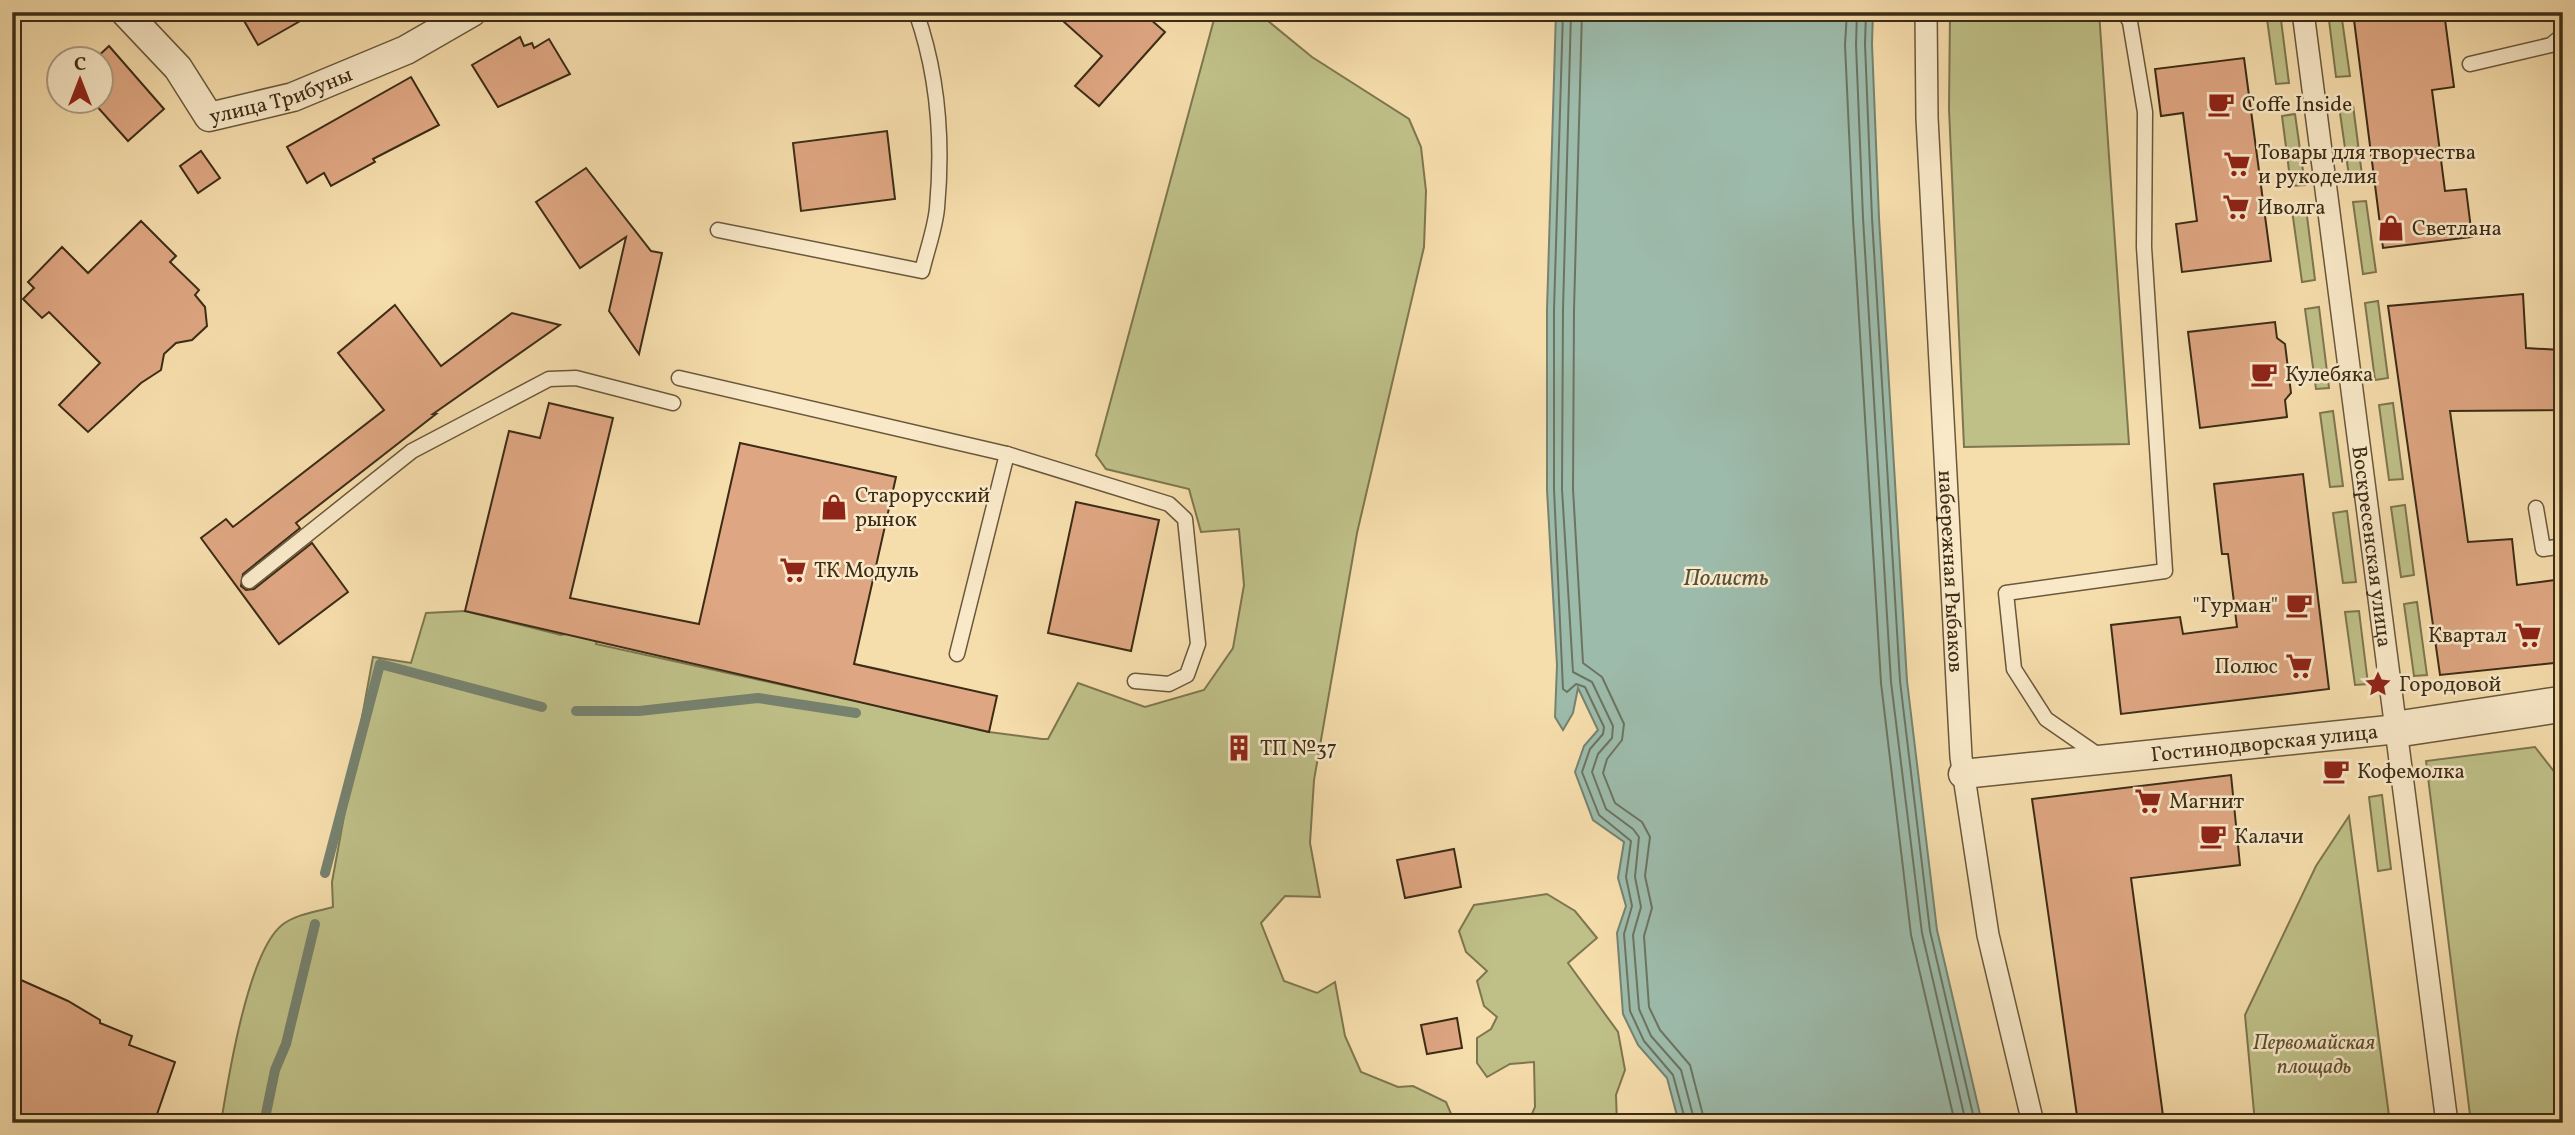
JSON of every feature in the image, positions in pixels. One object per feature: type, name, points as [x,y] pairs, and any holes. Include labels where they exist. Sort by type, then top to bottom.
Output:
[{"type":"street","name":"улица Трибуны","points":[[125,12],[178,68],[209,117],[293,97],[405,50],[472,12]]},
{"type":"street","name":"набережная Рыбаков","points":[[1926,12],[1927,118],[1956,707],[1988,935],[2033,1123]]},
{"type":"street","name":"Воскресенская улица","points":[[2303,12],[2447,1123]]},
{"type":"street","name":"Гостинодворская улица","points":[[1964,775],[2398,729],[2563,704]]},
{"type":"lane","points":[[718,230],[922,271],[937,210],[938,136],[932,69],[916,12]]},
{"type":"lane","points":[[2106,760],[2046,719],[2014,668],[2006,593],[2165,571],[2144,247],[2146,112],[2130,22],[2124,12]]},
{"type":"lane","points":[[2470,64],[2551,45],[2563,35]]},
{"type":"lane","points":[[249,581],[412,452],[550,379],[576,378],[673,403]]},
{"type":"lane","points":[[679,379],[1007,454],[1169,503],[1185,519],[1198,644],[1187,676],[1169,684],[1135,681]]},
{"type":"lane","points":[[957,654],[1007,454]]},
{"type":"lane","points":[[2536,508],[2543,549],[2563,546]]},
{"type":"green space","points":[[1216,12],[1257,12],[1312,57],[1409,119],[1421,147],[1426,191],[1424,247],[1357,533],[1314,780],[1310,843],[1320,897],[1285,896],[1261,923],[1284,981],[1317,993],[1335,982],[1345,1036],[1361,1072],[1398,1087],[1413,1086],[1446,1102],[1455,1123],[221,1123],[241,1018],[259,961],[270,939],[288,921],[333,907],[332,882],[373,657],[411,663],[426,613],[465,611],[561,635],[592,628],[604,605],[596,644],[846,699],[854,664],[888,671],[881,707],[989,732],[1042,739],[1048,739],[1078,683],[1145,707],[1204,690],[1233,648],[1244,585],[1239,529],[1201,532],[1189,489],[1106,469],[1096,455]]},
{"type":"green space","points":[[1950,12],[2099,12],[2129,444],[1964,447],[1949,109]]},
{"type":"green space","points":[[2266,12],[2280,12],[2289,83],[2276,84]]},
{"type":"green space","points":[[2328,12],[2341,12],[2350,76],[2336,77]]},
{"type":"green space","points":[[2353,105],[2362,175],[2349,176],[2339,106]]},
{"type":"green space","points":[[2295,114],[2305,185],[2291,186],[2282,116]]},
{"type":"green space","points":[[2366,201],[2376,272],[2363,274],[2353,202]]},
{"type":"green space","points":[[2306,208],[2315,280],[2302,282],[2292,210]]},
{"type":"green space","points":[[2378,301],[2388,378],[2375,380],[2365,303]]},
{"type":"green space","points":[[2319,307],[2329,388],[2316,389],[2305,309]]},
{"type":"green space","points":[[2393,403],[2403,479],[2389,480],[2379,405]]},
{"type":"green space","points":[[2333,411],[2343,486],[2330,487],[2320,413]]},
{"type":"green space","points":[[2405,505],[2414,575],[2401,577],[2391,507]]},
{"type":"green space","points":[[2347,511],[2356,582],[2343,583],[2333,513]]},
{"type":"green space","points":[[2417,602],[2427,675],[2414,676],[2404,604]]},
{"type":"green space","points":[[2359,611],[2368,684],[2355,685],[2345,612]]},
{"type":"green space","points":[[2535,747],[2563,783],[2563,1123],[2471,1123],[2426,761]]},
{"type":"green space","points":[[2382,795],[2391,869],[2378,871],[2369,797]]},
{"type":"green space","name":"Первомайская площадь","points":[[2349,816],[2390,1123],[2255,1123],[2245,1015],[2316,866]]},
{"type":"green space","points":[[1547,894],[1575,911],[1597,938],[1568,963],[1618,1032],[1625,1070],[1616,1095],[1617,1123],[1528,1123],[1535,1107],[1534,1062],[1510,1064],[1487,1077],[1477,1063],[1477,1038],[1491,1029],[1497,1017],[1484,1006],[1477,981],[1487,971],[1466,952],[1459,931],[1474,905]]},
{"type":"water","name":"Полисть","points":[[1556,12],[1873,12],[1879,218],[1907,681],[1937,930],[1982,1123],[1679,1123],[1667,1078],[1638,1045],[1623,1014],[1617,933],[1626,906],[1618,878],[1624,842],[1593,820],[1575,772],[1584,746],[1598,730],[1578,688],[1573,713],[1563,730],[1555,717],[1557,665],[1547,490],[1547,310]]},
{"type":"building","points":[[239,12],[316,12],[258,45]]},
{"type":"building","points":[[1053,12],[1142,12],[1165,32],[1099,106],[1075,86],[1102,56]]},
{"type":"building","points":[[2353,12],[2444,12],[2454,87],[2432,90],[2445,191],[2466,189],[2472,237],[2383,248]]},
{"type":"building","points":[[520,37],[524,46],[532,43],[534,48],[549,39],[570,74],[498,107],[472,65]]},
{"type":"building","points":[[116,54],[164,109],[128,141],[106,116],[116,116]]},
{"type":"building","points":[[2244,58],[2271,261],[2182,272],[2176,224],[2197,221],[2183,113],[2161,116],[2155,69]]},
{"type":"building","points":[[411,77],[439,125],[373,159],[375,162],[331,186],[324,173],[307,183],[287,147]]},
{"type":"building","points":[[887,131],[895,199],[801,211],[793,143]]},
{"type":"building","points":[[201,151],[220,178],[198,193],[180,166]]},
{"type":"building","points":[[586,168],[651,251],[662,253],[639,354],[609,311],[626,237],[580,268],[536,202]]},
{"type":"building","points":[[141,221],[176,256],[170,262],[199,290],[195,295],[205,307],[207,326],[192,340],[176,343],[164,354],[161,370],[141,383],[88,432],[59,405],[100,363],[49,312],[42,318],[23,299],[34,288],[28,282],[62,247],[88,273]]},
{"type":"building","points":[[2523,294],[2526,348],[2561,350],[2563,410],[2450,411],[2468,542],[2512,539],[2517,585],[2563,579],[2563,662],[2440,675],[2388,306]]},
{"type":"building","points":[[395,305],[441,366],[512,313],[560,325],[433,414],[436,414],[296,523],[300,528],[243,574],[241,586],[246,590],[254,589],[312,543],[348,592],[279,644],[201,538],[226,519],[233,527],[384,410],[338,353]]},
{"type":"building","points":[[2275,322],[2277,338],[2285,344],[2291,393],[2285,400],[2287,417],[2200,428],[2188,332]]},
{"type":"building","points":[[549,403],[613,418],[570,598],[699,624],[740,443],[896,477],[854,664],[997,696],[989,732],[465,611],[509,431],[540,438]]},
{"type":"building","points":[[2303,474],[2329,689],[2121,714],[2111,625],[2180,617],[2183,634],[2237,627],[2228,554],[2222,554],[2214,484]]},
{"type":"building","points":[[1076,502],[1159,520],[1131,651],[1048,633]]},
{"type":"building","points":[[2231,775],[2240,865],[2131,878],[2164,1123],[2078,1123],[2032,799]]},
{"type":"building","points":[[1454,849],[1461,887],[1405,898],[1397,860]]},
{"type":"building","points":[[12,976],[68,1001],[100,1020],[100,1023],[132,1036],[129,1045],[175,1062],[154,1123],[12,1123]]},
{"type":"building","points":[[1457,1018],[1462,1048],[1427,1054],[1421,1025]]},
{"type":"waterway","points":[[325,873],[380,664],[542,707]]},
{"type":"waterway","points":[[576,711],[639,711],[758,698],[856,713]]},
{"type":"waterway","points":[[264,1123],[275,1070],[286,1044],[315,924]]},
{"type":"place","name":"Coffe Inside","points":[[2221,104]]},
{"type":"place","name":"Товары для творчества и рукоделия","points":[[2237,164]]},
{"type":"place","name":"Иволга","points":[[2236,207]]},
{"type":"place","name":"Светлана","points":[[2391,228]]},
{"type":"place","name":"Кулебяка","points":[[2264,374]]},
{"type":"place","name":"Старорусский рынок","points":[[834,507]]},
{"type":"place","name":"ТК Модуль","points":[[793,570]]},
{"type":"place","name":"\"Гурман\"","points":[[2299,605]]},
{"type":"place","name":"Квартал","points":[[2528,635]]},
{"type":"place","name":"Полюс","points":[[2299,666]]},
{"type":"place","name":"Городовой","points":[[2378,684]]},
{"type":"place","name":"ТП №37","points":[[1239,748]]},
{"type":"place","name":"Кофемолка","points":[[2336,771]]},
{"type":"place","name":"Магнит","points":[[2148,801]]},
{"type":"place","name":"Калачи","points":[[2213,836]]}]
